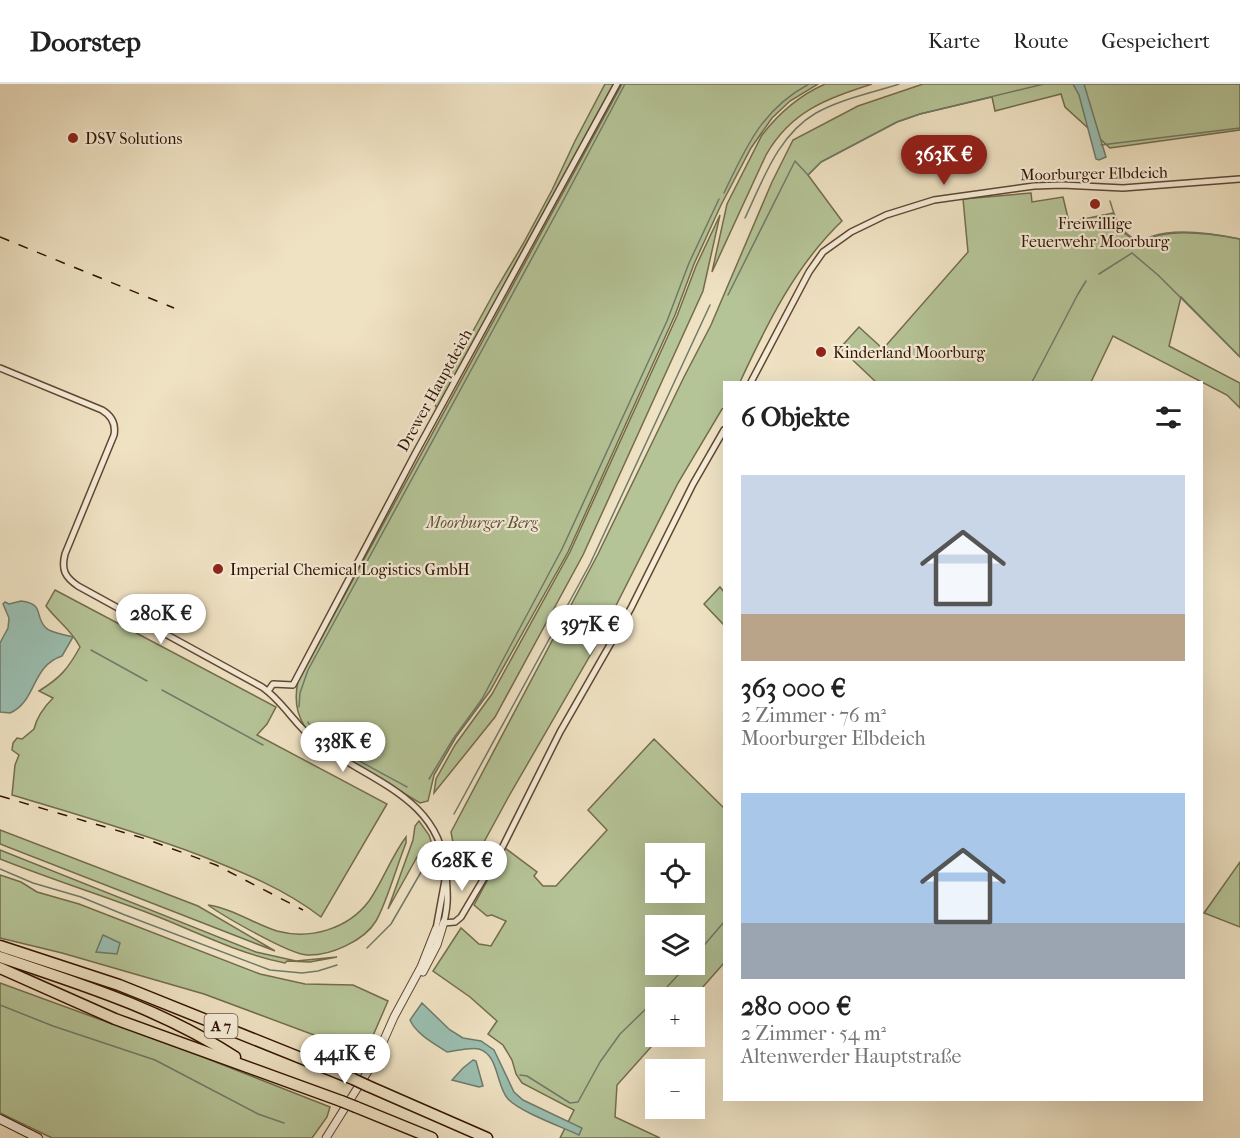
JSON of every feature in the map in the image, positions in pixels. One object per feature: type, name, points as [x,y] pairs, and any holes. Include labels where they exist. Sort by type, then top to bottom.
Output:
[{"type":"highway","name":"A 7","points":[[0,945],[119,985],[353,1079],[487,1138]]},
{"type":"highway","name":"A 7","points":[[0,957],[16,968],[116,1019],[341,1101],[432,1138]]},
{"type":"highway","name":"A 7","points":[[0,968],[16,968],[135,1004],[180,1025],[253,1069]]},
{"type":"main road","points":[[0,1119],[38,1138]]},
{"type":"street","name":"Drewer Hauptdeich","points":[[268,691],[273,684],[293,685],[415,454],[617,84]]},
{"type":"street","name":"Moorburger Elbdeich","points":[[752,381],[809,272],[823,252],[851,232],[886,215],[934,200],[1034,186],[1123,188],[1240,179]]},
{"type":"street","points":[[0,368],[102,411],[111,416],[114,423],[114,435],[65,554],[63,568],[67,578],[268,691],[313,740],[406,798],[422,812],[442,846],[448,897],[444,921],[431,958],[412,985]]},
{"type":"street","points":[[444,921],[453,923],[460,917],[503,846],[560,732],[631,608],[693,484],[723,432]]},
{"type":"street","points":[[326,1138],[375,1060],[394,1017],[427,955],[436,929],[446,877]]},
{"type":"street","points":[[436,929],[444,921]]},
{"type":"green space","points":[[605,84],[614,84],[437,409],[434,402],[523,244]]},
{"type":"green space","name":"Moorburger Berg","points":[[622,84],[818,84],[790,101],[772,118],[751,148],[694,264],[675,315],[568,552],[490,691],[456,737],[434,775],[428,801],[420,803],[314,739],[304,726],[298,712],[296,697],[298,681]]},
{"type":"green space","points":[[825,84],[872,84],[825,101],[798,117],[787,127],[766,155],[712,272],[727,204],[762,135],[790,105]]},
{"type":"green space","points":[[923,84],[1240,84],[1240,130],[1110,148],[1065,107],[1061,94],[995,111],[992,97],[920,114],[897,122],[821,162],[808,175],[842,221],[825,238],[796,276],[772,317],[740,381],[723,381],[723,408],[678,483],[595,647],[461,884],[451,832],[598,554],[711,325],[772,182],[793,140],[858,106]]},
{"type":"green space","points":[[1031,193],[1032,202],[1063,197],[1069,222],[1113,213],[1124,233],[1141,244],[1150,238],[1175,233],[1217,235],[1240,239],[1240,357],[1181,297],[1169,346],[1240,383],[1240,408],[1227,395],[1203,381],[1113,336],[1091,381],[875,381],[840,348],[859,327],[883,349],[968,252],[963,199]]},
{"type":"green space","points":[[720,215],[703,291],[583,555],[495,717],[434,793],[436,779],[455,745],[492,694],[570,552]]},
{"type":"green space","points":[[720,587],[723,591],[723,624],[704,604]]},
{"type":"green space","points":[[55,590],[276,707],[267,724],[257,735],[387,804],[321,917],[278,890],[199,855],[12,795],[15,765],[19,755],[12,750],[13,743],[17,738],[22,739],[34,729],[41,712],[53,698],[39,691],[63,672],[80,647],[73,635],[46,606]]},
{"type":"green space","points":[[654,739],[723,807],[723,964],[703,987],[645,987],[645,1047],[651,1047],[617,1085],[615,1117],[660,1138],[560,1138],[574,1110],[522,1083],[503,1045],[488,1034],[497,1021],[470,997],[433,971],[461,928],[479,944],[491,946],[506,921],[492,915],[487,916],[474,905],[505,848],[537,872],[534,876],[543,886],[556,886],[607,830],[588,810]]},
{"type":"green space","points":[[419,821],[429,835],[435,853],[428,863],[417,857],[388,909],[413,840],[415,826]]},
{"type":"green space","points":[[0,830],[198,906],[275,951],[0,844]]},
{"type":"green space","points":[[406,837],[406,843],[388,894],[376,921],[355,941],[336,950],[316,955],[298,953],[257,934],[208,905],[225,909],[277,931],[302,934],[328,930],[350,919],[369,901]]},
{"type":"green space","points":[[0,850],[256,952],[296,961],[337,957],[310,962],[287,961],[285,963],[251,954],[151,914],[0,859]]},
{"type":"green space","points":[[1240,862],[1240,927],[1204,913]]},
{"type":"green space","points":[[0,875],[21,882],[37,892],[79,904],[260,974],[305,984],[353,985],[388,1001],[365,1054],[204,994],[62,953],[0,938]]},
{"type":"green space","points":[[0,983],[203,1057],[330,1107],[327,1117],[312,1138],[52,1138],[0,1113]]},
{"type":"shaded area","points":[[1073,84],[1084,84],[1106,157],[1099,160],[1096,159],[1079,95]]},
{"type":"shaded area","points":[[21,601],[36,607],[45,627],[73,637],[62,656],[45,667],[19,708],[10,713],[0,712],[0,643],[8,628],[9,618],[3,604]]},
{"type":"shaded area","points":[[103,935],[120,943],[117,954],[96,952]]},
{"type":"shaded area","points":[[422,1003],[450,1030],[463,1038],[481,1041],[494,1050],[514,1092],[523,1100],[582,1128],[579,1135],[531,1114],[508,1099],[501,1087],[494,1064],[485,1052],[479,1049],[467,1049],[447,1052],[421,1034],[410,1020]]},
{"type":"shaded area","points":[[473,1060],[476,1061],[483,1086],[452,1080],[463,1068]]},
{"type":"waterway","points":[[299,707],[300,693],[308,670],[625,84]]},
{"type":"waterway","points":[[724,193],[748,145],[767,117],[779,105],[809,84]]},
{"type":"waterway","points":[[745,218],[773,160],[791,133],[803,122],[836,104],[899,84]]},
{"type":"waterway","points":[[728,295],[795,161],[808,175],[821,162],[897,122],[920,114],[1044,84]]},
{"type":"waterway","points":[[1101,145],[1240,128]]},
{"type":"waterway","points":[[429,779],[453,739],[482,699],[562,549],[667,321],[689,263],[719,199]]},
{"type":"waterway","points":[[1110,201],[1120,226],[1141,244],[1151,237],[1173,232],[1240,239]]},
{"type":"waterway","points":[[1099,274],[1132,253],[1158,275],[1240,357]]},
{"type":"waterway","points":[[1033,381],[1086,281]]},
{"type":"waterway","points":[[454,814],[590,564],[710,305]]},
{"type":"waterway","points":[[91,650],[147,681]]},
{"type":"waterway","points":[[162,690],[263,745]]},
{"type":"waterway","points":[[308,722],[323,738],[407,787]]},
{"type":"waterway","points":[[367,948],[391,924],[428,860]]},
{"type":"waterway","points":[[0,869],[33,883],[81,897],[270,970],[302,973],[337,965]]},
{"type":"waterway","points":[[705,944],[723,923]]},
{"type":"waterway","points":[[667,987],[678,975]]},
{"type":"waterway","points":[[0,1005],[53,1026],[155,1060],[258,1114],[284,1123]]},
{"type":"waterway","points":[[520,1075],[527,1076],[570,1103],[578,1102],[600,1062],[620,1034],[645,1010]]},
{"type":"railway","points":[[0,237],[174,308]]},
{"type":"railway","points":[[0,796],[146,839],[216,865],[303,910]]},
{"type":"place","name":"DSV Solutions","points":[[73,138]]},
{"type":"place","name":"Freiwillige Feuerwehr Moorburg","points":[[1095,204]]},
{"type":"place","name":"Kinderland Moorburg","points":[[821,352]]},
{"type":"place","name":"Imperial Chemical Logistics GmbH","points":[[218,569]]}]
